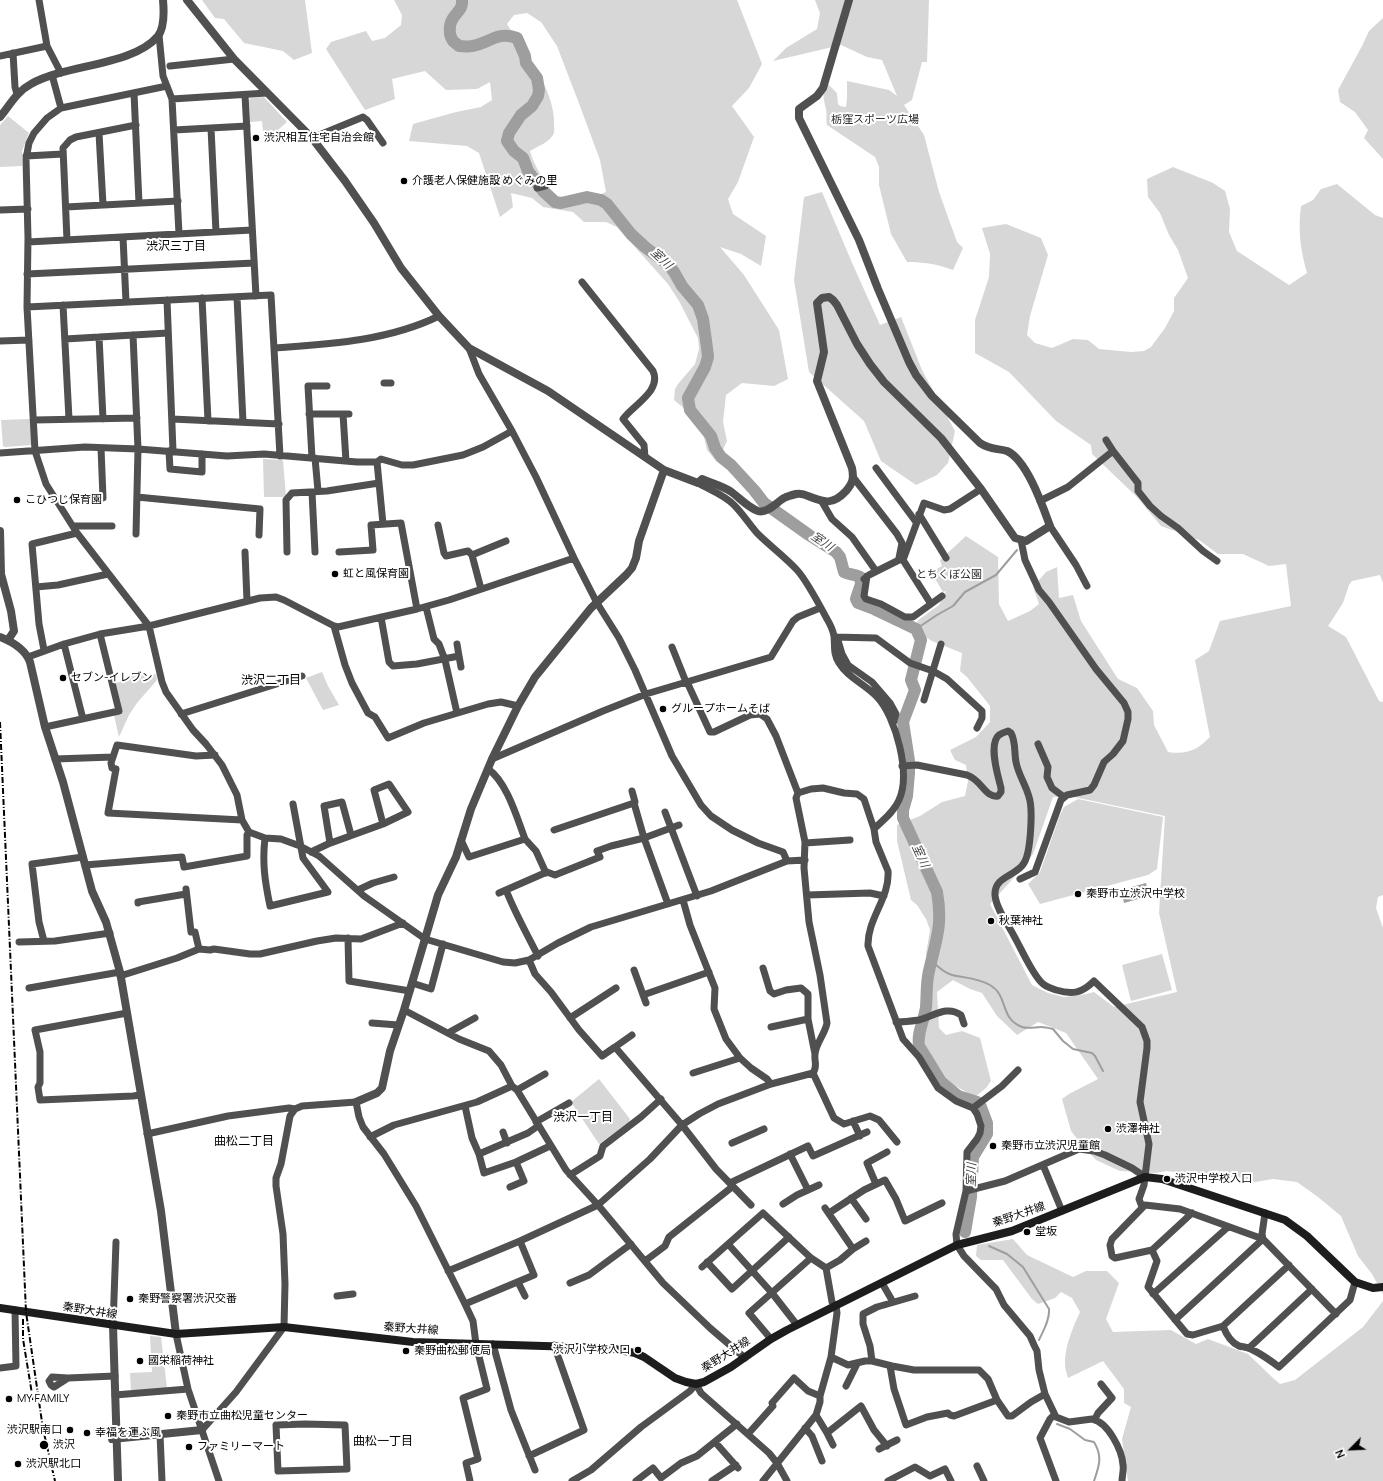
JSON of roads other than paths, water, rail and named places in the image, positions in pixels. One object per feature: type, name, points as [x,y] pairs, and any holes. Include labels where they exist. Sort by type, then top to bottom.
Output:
[{"type":"main road","name":"秦野大井線","points":[[0,1308],[113,1326],[176,1334],[284,1327],[413,1342],[554,1345],[609,1348],[635,1353],[644,1357],[675,1378],[696,1384],[716,1376],[745,1358],[771,1339],[797,1325],[956,1245],[1012,1230],[1145,1177],[1162,1179],[1285,1220],[1307,1236],[1355,1282],[1373,1288],[1383,1287]]},
{"type":"street","points":[[39,0],[47,46],[61,73]]},
{"type":"street","points":[[163,0],[164,14],[159,35],[163,76],[172,99],[179,234]]},
{"type":"street","points":[[187,0],[234,59],[312,138],[345,181],[374,223],[401,268],[439,316],[469,348],[548,391],[646,456],[664,470],[698,483],[725,497],[734,504],[757,533],[797,570],[820,608],[835,637],[835,654],[838,662],[845,672],[870,690],[878,698],[894,724],[897,734],[904,766],[904,778],[900,799],[894,810],[874,829]]},
{"type":"street","points":[[849,0],[822,88],[817,96],[799,109],[799,118],[859,240],[884,304],[909,362],[916,374],[940,405],[960,422],[980,443],[989,448],[1007,452],[1018,460],[1034,488],[1050,526],[1076,565],[1087,586]]},
{"type":"street","points":[[0,117],[17,94],[32,83],[61,73],[126,56],[148,45],[159,35]]},
{"type":"street","points":[[0,56],[47,46]]},
{"type":"street","points":[[13,54],[15,87],[17,94]]},
{"type":"street","points":[[170,66],[234,59]]},
{"type":"street","points":[[52,76],[61,108]]},
{"type":"street","points":[[166,86],[61,108],[47,118],[34,133],[29,143],[26,156],[28,209],[27,307],[35,451],[46,484],[77,533],[149,626],[162,682],[166,692],[181,714],[215,755],[226,771],[237,795],[242,820],[249,832],[265,838],[281,839],[312,852],[364,896],[425,939],[504,962],[515,963],[529,960],[538,956],[558,943],[591,927],[697,896],[787,860],[805,860]]},
{"type":"street","points":[[134,93],[140,203]]},
{"type":"street","points":[[172,99],[267,93]]},
{"type":"street","points":[[245,95],[256,296]]},
{"type":"street","points":[[312,138],[363,117],[367,120],[384,143]]},
{"type":"street","points":[[67,240],[63,148],[70,140],[76,138],[136,125]]},
{"type":"street","points":[[174,130],[247,126]]},
{"type":"street","points":[[211,128],[216,232]]},
{"type":"street","points":[[99,133],[103,205]]},
{"type":"street","points":[[26,156],[63,154]]},
{"type":"street","points":[[537,188],[545,186]]},
{"type":"street","points":[[66,207],[178,201]]},
{"type":"street","points":[[0,210],[28,209]]},
{"type":"street","points":[[28,242],[252,230]]},
{"type":"street","points":[[123,237],[126,302]]},
{"type":"street","points":[[27,274],[254,263]]},
{"type":"street","points":[[582,282],[653,371],[655,376],[655,381],[651,390],[623,419],[644,445],[646,456]]},
{"type":"street","points":[[27,307],[271,295],[280,456]]},
{"type":"street","points":[[698,483],[702,479],[729,490],[752,508],[759,511],[767,510],[786,497],[797,494],[802,494],[822,502],[831,502],[840,497],[851,485],[853,477],[852,468],[817,381],[824,352],[817,303],[826,296],[837,304],[857,344],[884,382],[941,438],[981,489],[1007,528],[1016,538],[1026,541],[1050,526]]},
{"type":"street","points":[[237,297],[243,422]]},
{"type":"street","points":[[202,298],[208,421]]},
{"type":"street","points":[[166,300],[172,419],[170,469],[202,472],[202,454]]},
{"type":"street","points":[[63,305],[69,419]]},
{"type":"street","points":[[274,348],[311,346],[360,340],[420,325],[439,316]]},
{"type":"street","points":[[65,339],[168,333]]},
{"type":"street","points":[[133,335],[138,449],[136,534]]},
{"type":"street","points":[[99,337],[103,419]]},
{"type":"street","points":[[0,341],[29,340]]},
{"type":"street","points":[[469,348],[479,374],[512,430],[597,603],[619,638],[646,694],[672,756],[701,805],[711,816],[732,830],[758,843],[783,852],[787,860]]},
{"type":"street","points":[[315,552],[315,492],[308,386],[327,386]]},
{"type":"street","points":[[309,414],[346,414],[346,461]]},
{"type":"street","points":[[34,420],[137,418]]},
{"type":"street","points":[[172,419],[278,424]]},
{"type":"street","points":[[0,453],[86,447],[171,451],[227,456],[264,454],[346,461],[377,462],[381,459],[402,465],[413,465],[463,455],[483,447],[512,430]]},
{"type":"street","points":[[1106,440],[1138,483],[1138,491],[1150,506],[1217,561]]},
{"type":"street","points":[[101,448],[103,498]]},
{"type":"street","points":[[1040,501],[1068,487],[1113,451]]},
{"type":"street","points":[[377,462],[383,524]]},
{"type":"street","points":[[876,468],[916,522]]},
{"type":"street","points":[[114,1438],[202,1430],[236,1392],[284,1327],[285,1284],[283,1234],[276,1186],[290,1116],[295,1109],[302,1106],[356,1102],[377,1093],[382,1088],[390,1051],[404,1010],[438,895],[456,857],[471,809],[492,759],[518,706],[535,677],[555,651],[597,603],[632,568],[636,558],[639,541],[664,470]]},
{"type":"street","points":[[853,477],[902,542],[901,560],[931,604]]},
{"type":"street","points":[[287,552],[286,500],[292,493],[315,492],[379,483]]},
{"type":"street","points":[[942,596],[913,617],[905,617],[882,604],[866,599],[864,596],[866,577],[901,560],[924,503],[944,510],[950,509],[981,489]]},
{"type":"street","points":[[137,497],[260,509],[259,535]]},
{"type":"street","points":[[822,502],[832,519],[852,537],[876,571]]},
{"type":"street","points":[[919,514],[946,558]]},
{"type":"street","points":[[339,552],[373,550],[371,525],[402,523],[417,609]]},
{"type":"street","points":[[438,525],[446,556],[468,551],[472,555],[481,589]]},
{"type":"street","points":[[73,526],[112,526]]},
{"type":"street","points":[[0,531],[2,574],[14,631],[8,640]]},
{"type":"street","points":[[44,650],[39,624],[32,544],[77,533]]},
{"type":"street","points":[[1016,871],[1021,882],[1035,872],[1061,800],[1068,795],[1090,790],[1094,785],[1104,762],[1113,754],[1123,741],[1128,719],[1128,712],[1124,703],[1096,669],[1053,607],[1039,590],[1025,560],[1021,540]]},
{"type":"street","points":[[472,555],[506,542]]},
{"type":"street","points":[[245,552],[247,601]]},
{"type":"street","points":[[28,657],[44,650],[100,634],[149,626],[247,601],[272,597],[280,598],[338,627],[426,607],[574,558]]},
{"type":"street","points":[[36,587],[58,585],[108,574]]},
{"type":"street","points":[[426,607],[434,640],[440,644],[445,660],[457,714]]},
{"type":"street","points":[[492,759],[603,710],[646,694],[771,658],[793,621],[798,616],[820,608]]},
{"type":"street","points":[[381,617],[389,662],[393,666],[445,660],[459,656]]},
{"type":"street","points":[[334,626],[345,665],[352,683],[368,713],[375,717],[388,738],[424,723],[488,704],[501,702],[518,706]]},
{"type":"street","points":[[45,727],[119,711],[100,634]]},
{"type":"street","points":[[0,637],[19,646],[28,657],[45,727],[63,782],[92,891],[102,911],[110,933],[120,974],[161,1211],[176,1334],[188,1388],[219,1481]]},
{"type":"street","points":[[835,637],[876,638],[910,663],[933,671],[947,679],[982,711],[982,718],[978,728]]},
{"type":"street","points":[[64,644],[83,719]]},
{"type":"street","points":[[457,644],[461,667]]},
{"type":"street","points":[[924,700],[941,644]]},
{"type":"street","points":[[672,647],[710,732],[714,732],[750,715],[760,714],[767,719],[776,736],[798,793],[796,803],[805,843],[804,868],[809,922],[819,969],[827,1023],[826,1029],[815,1054]]},
{"type":"street","points":[[181,714],[302,676]]},
{"type":"street","points":[[904,766],[917,764],[968,775],[974,777],[989,794],[998,796],[1001,792],[1001,788],[994,756],[996,740],[1002,733],[1008,731],[1011,733],[1013,737],[1016,763],[1030,798],[1031,808],[1026,859],[1024,865],[999,882],[996,888],[997,904],[1034,972],[1042,983],[1050,988],[1072,993],[1086,988],[1094,980],[1137,1022],[1145,1034],[1147,1048],[1140,1102],[1149,1144],[1144,1185],[1139,1199],[1142,1207]]},
{"type":"street","points":[[1038,744],[1048,767],[1047,777],[1052,788],[1064,797]]},
{"type":"street","points":[[215,755],[196,756],[117,745],[111,766],[112,768],[116,769],[108,813],[242,820]]},
{"type":"street","points":[[55,759],[113,757]]},
{"type":"street","points":[[488,769],[493,772],[509,797],[525,839],[536,851],[546,873]]},
{"type":"street","points":[[312,852],[330,843],[383,824],[408,812],[389,784],[374,790],[383,824]]},
{"type":"street","points":[[798,793],[811,789],[823,788],[844,793],[857,794],[864,799],[874,829],[876,842],[888,871],[888,885],[869,932],[868,946],[903,1039],[919,1057],[938,1088],[956,1101],[974,1107],[981,1126],[977,1139],[967,1152],[967,1191],[956,1234],[956,1245],[964,1256],[996,1289],[1004,1305],[1030,1336],[1037,1351],[1039,1370],[1045,1394],[1054,1415],[1058,1419],[1069,1422],[1088,1418],[1095,1419],[1115,1440],[1120,1451],[1123,1466],[1122,1481]]},
{"type":"street","points":[[632,791],[644,838],[668,904]]},
{"type":"street","points":[[330,843],[324,806],[342,802],[351,835]]},
{"type":"street","points":[[554,830],[634,803]]},
{"type":"street","points":[[265,838],[264,881],[270,906],[328,892],[303,858],[293,804]]},
{"type":"street","points":[[665,812],[697,896]]},
{"type":"street","points":[[538,956],[503,891],[546,873],[555,874],[600,857],[597,851],[644,838],[679,825]]},
{"type":"street","points":[[44,941],[39,922],[32,864],[182,857],[184,867],[247,856],[249,832]]},
{"type":"street","points":[[461,840],[469,857],[525,839]]},
{"type":"street","points":[[805,843],[850,840]]},
{"type":"street","points":[[358,890],[373,883],[394,877]]},
{"type":"street","points":[[138,903],[186,891],[192,932],[195,932],[199,949]]},
{"type":"street","points":[[807,895],[870,893],[884,896]]},
{"type":"street","points":[[683,900],[690,925],[715,988],[714,1009],[726,1040],[740,1058],[751,1068],[768,1079],[771,1084]]},
{"type":"street","points":[[29,988],[120,974],[177,958],[199,949],[214,949],[260,954],[317,941],[348,938],[361,939],[403,923]]},
{"type":"street","points":[[19,942],[44,941],[110,933]]},
{"type":"street","points":[[348,938],[349,980],[431,989],[443,944]]},
{"type":"street","points":[[529,960],[535,974],[551,992],[579,1030],[602,1056],[632,1035]]},
{"type":"street","points":[[763,968],[764,986],[774,994],[786,990],[801,988],[808,994],[808,1019],[816,1066],[813,1073],[834,1118],[844,1124],[870,1116],[879,1120],[897,1142]]},
{"type":"street","points":[[634,970],[645,999],[709,972]]},
{"type":"street","points":[[570,1018],[616,988]]},
{"type":"street","points":[[404,1010],[459,1039],[489,1051],[501,1065],[550,1146],[570,1175],[598,1205],[663,1283],[745,1358]]},
{"type":"street","points":[[896,1022],[919,1020],[948,1010],[954,1011],[961,1016],[964,1024]]},
{"type":"street","points":[[127,1013],[36,1030],[40,1052],[40,1083],[38,1086],[40,1100],[140,1095]]},
{"type":"street","points":[[448,1033],[475,1018]]},
{"type":"street","points":[[771,1027],[808,1019]]},
{"type":"street","points":[[372,1023],[398,1025]]},
{"type":"street","points":[[615,1047],[661,1099],[716,1169],[752,1205]]},
{"type":"street","points":[[693,1073],[740,1058]]},
{"type":"street","points":[[974,1107],[1002,1086],[1018,1070]]},
{"type":"street","points":[[448,1271],[520,1241],[598,1205],[650,1159],[682,1125],[699,1114],[718,1104],[771,1084],[813,1073]]},
{"type":"street","points":[[370,1137],[394,1125],[477,1102],[515,1088],[545,1074]]},
{"type":"street","points":[[570,1175],[600,1156],[603,1146],[641,1117],[661,1099]]},
{"type":"street","points":[[356,1102],[363,1128],[384,1154],[416,1206],[473,1321],[476,1344],[487,1389],[463,1398],[478,1458],[466,1463],[470,1481]]},
{"type":"street","points":[[479,1154],[528,1133],[537,1124],[569,1103]]},
{"type":"street","points":[[465,1106],[472,1138],[479,1154],[484,1173],[516,1162],[550,1146]]},
{"type":"street","points":[[147,1134],[228,1116],[289,1108],[295,1109]]},
{"type":"street","points":[[853,1121],[860,1136]]},
{"type":"street","points":[[732,1143],[764,1129]]},
{"type":"street","points":[[503,1132],[507,1143]]},
{"type":"street","points":[[645,1261],[665,1246],[669,1237],[731,1185],[808,1146],[813,1156],[867,1132]]},
{"type":"street","points":[[967,1191],[1005,1181],[1079,1149],[1094,1151],[1132,1168],[1145,1177]]},
{"type":"street","points":[[876,1184],[866,1163],[887,1152]]},
{"type":"street","points":[[790,1154],[808,1190]]},
{"type":"street","points":[[510,1187],[524,1181],[516,1162]]},
{"type":"street","points":[[1043,1165],[1062,1211]]},
{"type":"street","points":[[853,1249],[827,1210],[876,1184],[884,1180],[896,1199],[902,1222],[942,1203]]},
{"type":"street","points":[[783,1204],[818,1185]]},
{"type":"street","points":[[851,1198],[866,1219]]},
{"type":"street","points":[[1192,1213],[1152,1250],[1115,1258],[1112,1256],[1110,1245],[1112,1239],[1144,1205],[1180,1208],[1263,1239],[1336,1314]]},
{"type":"street","points":[[763,1481],[816,1415],[820,1402],[820,1396],[831,1357],[836,1321],[836,1306],[832,1302],[826,1268],[811,1258],[763,1212],[705,1265],[732,1289],[789,1237]]},
{"type":"street","points":[[1263,1239],[1262,1234],[1266,1214]]},
{"type":"street","points":[[1153,1294],[1228,1227]]},
{"type":"street","points":[[1175,1320],[1263,1239]]},
{"type":"street","points":[[465,1304],[534,1275],[520,1241]]},
{"type":"street","points":[[826,1268],[840,1260],[853,1249],[866,1241]]},
{"type":"street","points":[[116,1242],[113,1326],[116,1395],[114,1438],[118,1481]]},
{"type":"street","points":[[570,1283],[589,1274],[631,1244]]},
{"type":"street","points":[[728,1244],[753,1270],[797,1325]]},
{"type":"street","points":[[1152,1250],[1157,1261],[1148,1288],[1187,1334],[1193,1335],[1223,1326],[1289,1265]]},
{"type":"street","points":[[771,1339],[749,1313],[811,1258]]},
{"type":"street","points":[[518,1282],[524,1296]]},
{"type":"street","points":[[1223,1326],[1226,1334],[1233,1342],[1239,1346],[1249,1348],[1279,1367],[1350,1300],[1355,1282]]},
{"type":"street","points":[[882,1283],[893,1302]]},
{"type":"street","points":[[1249,1348],[1312,1289]]},
{"type":"street","points":[[337,1296],[353,1294]]},
{"type":"street","points":[[872,1361],[870,1346],[863,1324],[863,1314],[877,1306],[915,1296]]},
{"type":"street","points":[[0,1368],[16,1366],[15,1310]]},
{"type":"street","points":[[493,1344],[511,1410],[535,1470]]},
{"type":"street","points":[[529,1456],[584,1430],[554,1345]]},
{"type":"street","points":[[831,1357],[848,1365],[857,1364],[865,1360],[914,1370],[979,1370],[988,1379],[1008,1416],[1012,1416],[1045,1394]]},
{"type":"street","points":[[846,1386],[857,1364]]},
{"type":"street","points":[[890,1366],[894,1389],[906,1425],[927,1417],[948,1413],[954,1416],[998,1400]]},
{"type":"street","points":[[68,1378],[115,1376]]},
{"type":"street","points":[[748,1434],[773,1406],[772,1403],[794,1378],[808,1390],[820,1396]]},
{"type":"street","points":[[572,1481],[591,1470],[641,1427],[690,1391],[696,1384],[701,1393],[769,1453],[777,1463],[787,1481]]},
{"type":"street","points":[[1095,1419],[1098,1413],[1112,1398],[1102,1384]]},
{"type":"street","points":[[116,1395],[188,1388]]},
{"type":"street","points":[[827,1433],[852,1418],[861,1406],[880,1431],[887,1446]]},
{"type":"street","points":[[816,1415],[833,1445]]},
{"type":"street","points":[[1054,1415],[1050,1419],[1040,1438],[1056,1481]]},
{"type":"street","points":[[305,1424],[345,1426],[346,1469],[278,1471],[276,1425],[305,1424]]},
{"type":"street","points":[[636,1481],[653,1468],[661,1478],[681,1463],[697,1456],[737,1424]]},
{"type":"street","points":[[805,1428],[812,1436],[822,1461]]},
{"type":"street","points":[[160,1434],[162,1481]]},
{"type":"street","points":[[879,1449],[897,1440]]},
{"type":"street","points":[[712,1481],[737,1467],[715,1442]]},
{"type":"street","points":[[977,1466],[984,1481]]},
{"type":"street","points":[[888,1481],[916,1467],[930,1476],[945,1469],[951,1481]]},
{"type":"waterway","name":"室川","points":[[462,0],[460,9],[450,25],[450,35],[453,41],[459,46],[469,46],[479,45],[504,36],[517,38],[525,56],[526,63],[537,78],[539,90],[538,96],[532,106],[521,115],[509,133],[507,141],[514,151],[523,158],[528,171],[543,191],[555,202],[561,203],[587,197],[601,200],[607,204],[631,234],[645,247],[669,265],[682,286],[698,305],[703,319],[708,357],[705,367],[688,398],[690,410],[711,436],[715,448],[721,457],[731,465],[764,503],[836,552],[840,557],[844,572],[860,577],[861,584],[856,599],[858,603],[916,629],[921,640],[911,680],[915,690],[903,722],[909,761],[907,796],[903,810],[903,818],[937,892],[939,904],[939,923],[928,976],[926,1007],[919,1036],[919,1046],[941,1082],[958,1096],[977,1102],[981,1107],[987,1123],[987,1134],[973,1157],[971,1197],[965,1232]]},
{"type":"waterway","points":[[916,629],[953,606],[965,592],[996,575],[1017,550]]},
{"type":"waterway","points":[[932,961],[946,973],[990,985],[1000,995],[1007,1013],[1015,1023],[1024,1028],[1042,1027],[1053,1029],[1063,1041],[1073,1049],[1092,1053],[1103,1071]]},
{"type":"waterway","name":"室川","points":[[989,1246],[1007,1254],[1023,1267],[1049,1309],[1047,1321],[1039,1340]]},
{"type":"waterway","name":"室川","points":[[1057,1424],[1070,1429],[1085,1440],[1094,1442],[1097,1447],[1099,1457],[1099,1466],[1094,1481]]},
{"type":"railway","points":[[0,722],[26,1312],[43,1429],[55,1481]]},
{"type":"railway","points":[[23,1319],[23,1339],[33,1400]]},
{"type":"place","name":"渋沢相互住宅自治会館","points":[[256,138]]},
{"type":"place","name":"介護老人保健施設 めぐみの里","points":[[404,181]]},
{"type":"place","name":"こひつじ保育園","points":[[17,500]]},
{"type":"place","name":"虹と風保育園","points":[[335,574]]},
{"type":"place","name":"セブン-イレブン","points":[[63,678]]},
{"type":"place","name":"グループホームそば","points":[[663,709]]},
{"type":"place","name":"秦野市立渋沢中学校","points":[[1078,894]]},
{"type":"place","name":"秋葉神社","points":[[991,921]]},
{"type":"place","name":"渋澤神社","points":[[1108,1129]]},
{"type":"place","name":"秦野市立渋沢児童館","points":[[993,1146]]},
{"type":"place","name":"渋沢中学校入口","points":[[1167,1179]]},
{"type":"place","name":"堂坂","points":[[1027,1232]]},
{"type":"place","name":"秦野警察署渋沢交番","points":[[130,1299]]},
{"type":"place","name":"渋沢小学校入口","points":[[638,1350]]},
{"type":"place","name":"秦野曲松郵便局","points":[[406,1351]]},
{"type":"place","name":"國栄稲荷神社","points":[[140,1361]]},
{"type":"place","name":"MY FAMILY","points":[[9,1399]]},
{"type":"place","name":"秦野市立曲松児童センター","points":[[168,1416]]},
{"type":"place","name":"渋沢駅南口","points":[[70,1430]]},
{"type":"place","name":"幸福を運ぶ風","points":[[87,1433]]},
{"type":"place","name":"渋沢","points":[[44,1445]]},
{"type":"place","name":"ファミリーマート","points":[[189,1447]]},
{"type":"place","name":"渋沢駅北口","points":[[18,1464]]},
{"type":"district","name":"渋沢三丁目","points":[[176,247]]},
{"type":"district","name":"渋沢二丁目","points":[[271,681]]},
{"type":"district","name":"渋沢一丁目","points":[[583,1118]]},
{"type":"district","name":"曲松二丁目","points":[[244,1142]]},
{"type":"district","name":"曲松一丁目","points":[[383,1442]]},
{"type":"park label","name":"栃窪スポーツ広場","points":[[875,120]]},
{"type":"park label","name":"とちくぼ公園","points":[[949,575]]}]
